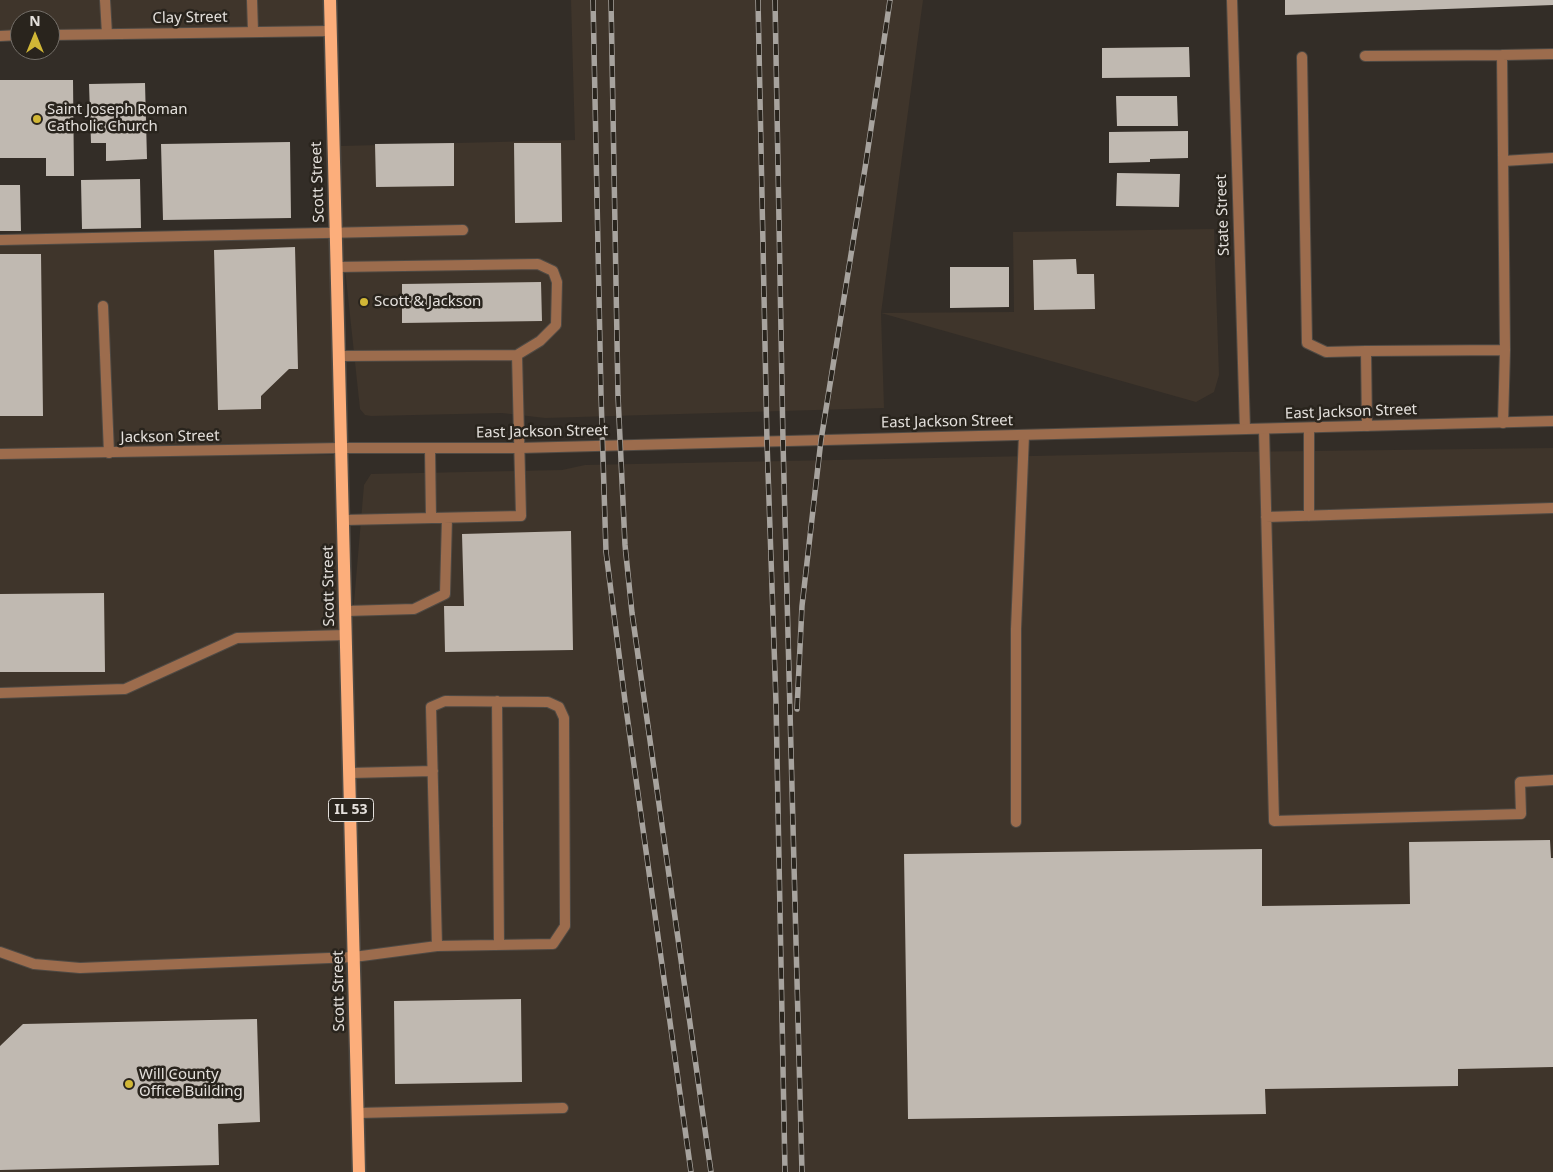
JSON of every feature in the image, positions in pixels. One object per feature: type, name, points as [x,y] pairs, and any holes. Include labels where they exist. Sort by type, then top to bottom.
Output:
[{"type":"main road","name":"Scott Street","points":[[330,0],[359,1172]]},
{"type":"street","points":[[105,0],[107,34]]},
{"type":"street","points":[[252,0],[253,31]]},
{"type":"street","name":"State Street","points":[[1232,0],[1245,429]]},
{"type":"street","name":"Clay Street","points":[[60,35],[330,31]]},
{"type":"street","points":[[1365,56],[1553,54]]},
{"type":"street","points":[[1502,55],[1503,423]]},
{"type":"street","points":[[1302,57],[1307,343],[1326,352],[1504,350]]},
{"type":"street","points":[[1503,161],[1553,158]]},
{"type":"street","points":[[0,240],[463,230]]},
{"type":"street","points":[[337,267],[538,264],[553,271],[557,282],[556,325],[540,341],[517,355],[339,356]]},
{"type":"street","points":[[103,306],[109,453]]},
{"type":"street","points":[[1366,351],[1367,426]]},
{"type":"street","points":[[344,520],[521,516],[517,355]]},
{"type":"street","name":"East Jackson Street","points":[[341,448],[519,448],[1553,421]]},
{"type":"street","points":[[1309,428],[1309,516]]},
{"type":"street","points":[[1264,429],[1274,821],[1521,814],[1520,782],[1553,780]]},
{"type":"street","points":[[1016,822],[1016,629],[1024,435]]},
{"type":"street","name":"Jackson Street","points":[[0,454],[341,448]]},
{"type":"street","points":[[430,449],[430,518]]},
{"type":"street","points":[[1266,517],[1553,508]]},
{"type":"street","points":[[346,611],[414,609],[445,594],[447,518]]},
{"type":"street","points":[[0,693],[125,689],[237,638],[346,635]]},
{"type":"street","points":[[0,952],[34,964],[80,968],[354,958],[437,946],[553,944],[565,926],[564,718],[559,707],[548,702],[445,701],[431,708],[437,946]]},
{"type":"street","points":[[496,701],[500,945]]},
{"type":"street","points":[[350,773],[432,771]]},
{"type":"street","points":[[358,1113],[564,1108]]},
{"type":"shaded area","points":[[0,0],[329,0],[330,29],[60,34],[60,10],[10,10],[10,34],[0,34]]},
{"type":"shaded area","points":[[571,0],[923,0],[881,313],[884,408],[545,418],[502,413],[371,416],[365,415],[360,409],[341,231],[340,146],[575,140]]},
{"type":"shaded area","points":[[1214,229],[1219,375],[1214,392],[1196,402],[881,313],[1014,312],[1013,232]]},
{"type":"shaded area","points":[[340,231],[341,451],[0,453],[0,240]]},
{"type":"shaded area","points":[[1553,448],[1553,1172],[0,1172],[0,456],[340,455],[349,661],[364,485],[371,474],[562,470],[585,465],[1231,452]]},
{"type":"building","points":[[1285,0],[1553,0],[1553,5],[1285,15]]},
{"type":"building","points":[[1189,47],[1190,77],[1102,78],[1102,48]]},
{"type":"building","name":"Saint Joseph Roman Catholic Church","points":[[0,80],[73,80],[74,176],[46,176],[46,158],[0,158]]},
{"type":"building","points":[[145,83],[147,159],[106,161],[106,143],[91,143],[89,84]]},
{"type":"building","points":[[1116,96],[1177,96],[1178,126],[1117,126]]},
{"type":"building","points":[[1188,131],[1188,158],[1150,159],[1150,162],[1109,163],[1109,132]]},
{"type":"building","points":[[290,142],[291,218],[163,220],[161,144]]},
{"type":"building","points":[[454,143],[454,186],[376,187],[375,144]]},
{"type":"building","points":[[514,143],[561,143],[562,222],[515,223]]},
{"type":"building","points":[[1117,173],[1180,174],[1179,207],[1116,206]]},
{"type":"building","points":[[140,179],[141,228],[82,229],[81,180]]},
{"type":"building","points":[[0,185],[20,185],[21,231],[0,231]]},
{"type":"building","points":[[295,247],[298,369],[289,369],[261,396],[261,409],[218,410],[214,250]]},
{"type":"building","points":[[0,254],[41,254],[43,416],[0,416]]},
{"type":"building","points":[[1076,259],[1077,274],[1094,274],[1095,309],[1034,310],[1033,260]]},
{"type":"building","points":[[950,267],[1009,267],[1009,307],[950,308]]},
{"type":"building","points":[[541,282],[542,321],[402,323],[402,284]]},
{"type":"building","points":[[571,531],[573,650],[445,652],[444,606],[464,606],[462,534]]},
{"type":"building","points":[[104,593],[105,672],[0,672],[0,594]]},
{"type":"building","points":[[1550,840],[1551,858],[1553,858],[1553,1067],[1458,1069],[1458,1086],[1265,1089],[1266,1114],[908,1119],[904,854],[1262,849],[1262,906],[1410,904],[1409,842]]},
{"type":"building","points":[[521,999],[522,1082],[395,1084],[394,1001]]},
{"type":"building","name":"Will County Office Building","points":[[257,1019],[260,1122],[218,1124],[219,1165],[0,1170],[0,1046],[23,1024]]},
{"type":"railway","points":[[593,0],[606,552],[691,1172]]},
{"type":"railway","points":[[611,0],[618,396],[625,545],[632,613],[711,1172]]},
{"type":"railway","points":[[758,0],[767,442],[776,703],[785,1172]]},
{"type":"railway","points":[[775,0],[783,442],[802,1172]]},
{"type":"railway","points":[[797,709],[802,606],[821,440],[890,0]]},
{"type":"place","name":"Saint Joseph Roman Catholic Church","points":[[37,119]]},
{"type":"place","name":"Scott & Jackson","points":[[364,302]]},
{"type":"place","name":"Will County Office Building","points":[[129,1084]]}]
